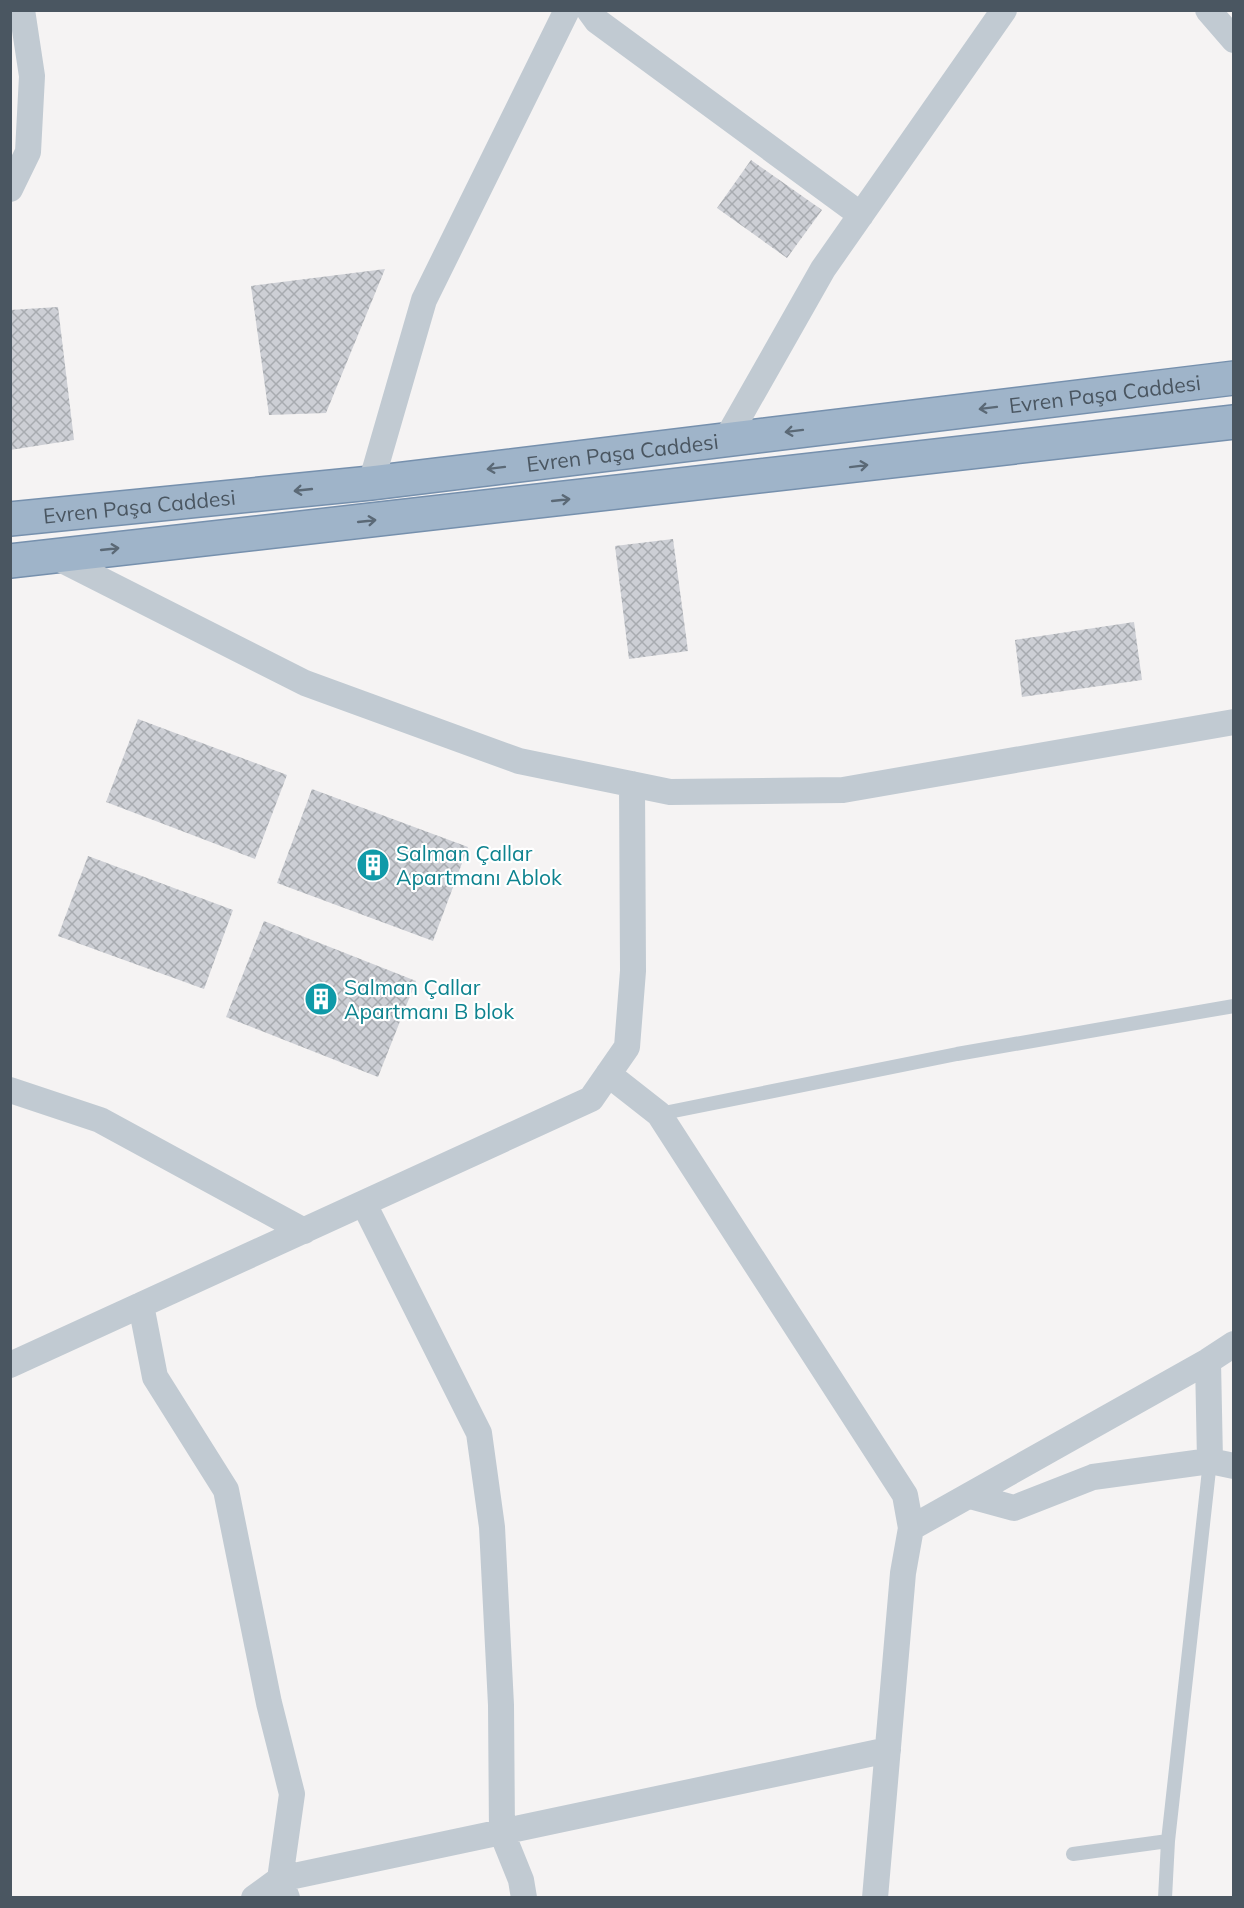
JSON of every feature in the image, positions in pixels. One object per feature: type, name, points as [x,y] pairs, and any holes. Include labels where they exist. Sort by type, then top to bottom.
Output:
[{"type":"highway","name":"Evren Paşa Caddesi","points":[[10,519],[371,483],[1233,378]]},
{"type":"highway","name":"Evren Paşa Caddesi","points":[[10,561],[1233,422]]},
{"type":"street","points":[[10,189],[28,152],[32,76],[22,10]]},
{"type":"street","points":[[371,483],[424,300],[567,10]]},
{"type":"street","points":[[589,10],[597,21],[861,216]]},
{"type":"street","points":[[726,440],[823,269],[1004,10]]},
{"type":"street","points":[[1208,10],[1233,40]]},
{"type":"street","points":[[54,556],[305,683],[519,761],[670,792],[843,790],[1233,722]]},
{"type":"street","points":[[10,1365],[591,1099],[627,1047],[633,970],[632,784]]},
{"type":"street","points":[[608,1074],[658,1114],[904,1495],[910,1528],[903,1573],[875,1898]]},
{"type":"street","points":[[10,1090],[100,1120],[304,1232]]},
{"type":"street","points":[[364,1203],[479,1433],[492,1527],[501,1705],[502,1833],[521,1880],[524,1898]]},
{"type":"street","points":[[141,1305],[155,1377],[226,1490],[269,1703],[292,1794],[284,1888]]},
{"type":"street","points":[[910,1528],[1208,1361],[1233,1344]]},
{"type":"street","points":[[970,1496],[1014,1508],[1093,1477],[1222,1463],[1208,1361]]},
{"type":"street","points":[[254,1898],[284,1888],[502,1833],[888,1750]]},
{"type":"lane","points":[[658,1114],[957,1054],[1233,1006]]},
{"type":"lane","points":[[1165,1898],[1168,1842],[1222,1463]]},
{"type":"lane","points":[[1073,1854],[1168,1842]]},
{"type":"building","points":[[751,160],[822,210],[787,258],[717,208]]},
{"type":"building","points":[[385,269],[326,413],[269,415],[251,286]]},
{"type":"building","points":[[58,307],[74,440],[10,450],[10,310]]},
{"type":"building","points":[[673,539],[688,651],[629,659],[615,546]]},
{"type":"building","points":[[1134,622],[1142,680],[1022,697],[1015,640]]},
{"type":"building","points":[[138,719],[287,775],[255,859],[106,802]]},
{"type":"building","name":"Salman Çallar Apartmanı Ablok","points":[[312,789],[468,847],[433,941],[277,883]]},
{"type":"building","points":[[88,856],[233,910],[204,989],[58,936]]},
{"type":"building","name":"Salman Çallar Apartmanı B blok","points":[[264,921],[416,981],[378,1077],[226,1017]]},
{"type":"place","name":"Salman Çallar Apartmanı Ablok","points":[[373,865]]},
{"type":"place","name":"Salman Çallar Apartmanı B blok","points":[[321,999]]}]
